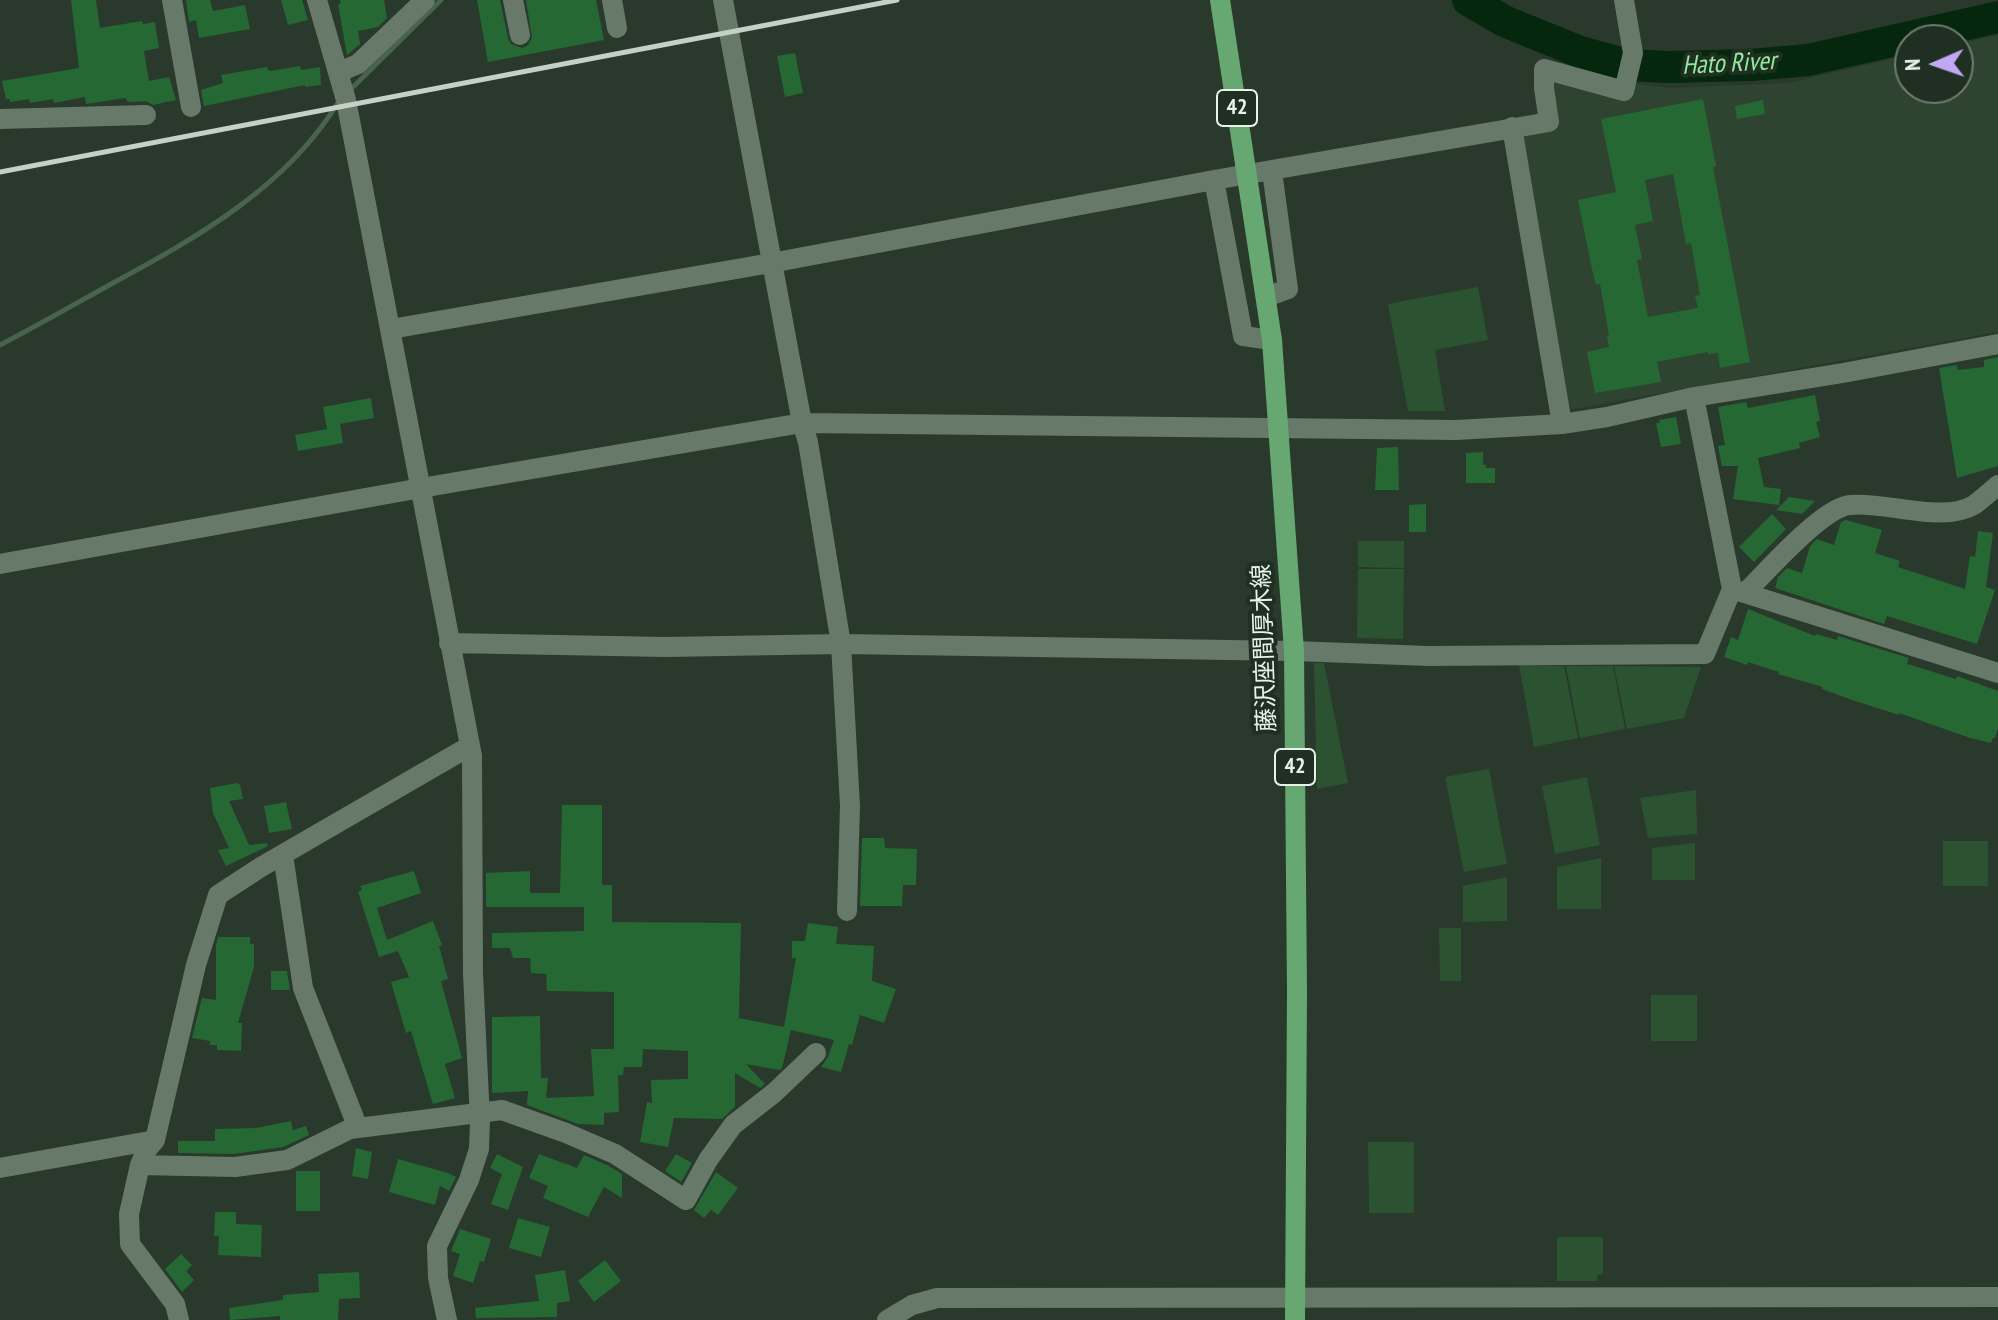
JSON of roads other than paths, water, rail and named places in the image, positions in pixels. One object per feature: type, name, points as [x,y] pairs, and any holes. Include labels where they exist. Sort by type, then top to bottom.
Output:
[{"type":"main road","name":"藤沢座間厚木線","points":[[1220,0],[1272,340],[1294,651],[1297,977],[1295,1320]]},
{"type":"street","points":[[172,0],[191,107]]},
{"type":"street","points":[[317,0],[342,85],[470,746],[479,1149],[469,1180],[437,1246],[438,1278],[447,1320]]},
{"type":"street","points":[[342,85],[358,64],[425,0]]},
{"type":"street","points":[[513,0],[520,35]]},
{"type":"street","points":[[612,0],[617,28]]},
{"type":"street","points":[[723,0],[771,263],[808,442],[841,644],[850,806],[847,911]]},
{"type":"street","points":[[391,329],[1549,122],[1544,69],[1624,91],[1630,65],[1624,0]]},
{"type":"street","points":[[0,119],[146,115]]},
{"type":"street","points":[[1512,127],[1562,424]]},
{"type":"street","points":[[1266,297],[1288,289],[1272,171]]},
{"type":"street","points":[[1214,180],[1243,336],[1272,340]]},
{"type":"street","points":[[0,564],[802,423],[1456,430],[1562,424],[1694,397],[1998,344]]},
{"type":"street","points":[[1694,397],[1739,591]]},
{"type":"street","points":[[449,643],[666,647],[841,644],[1429,656],[1705,654],[1739,591],[1824,518],[1848,504],[1961,510],[1973,505],[1998,485]]},
{"type":"street","points":[[1739,591],[1998,673]]},
{"type":"street","points":[[179,1320],[175,1304],[130,1244],[129,1214],[140,1165],[155,1140],[196,965],[218,895],[470,746]]},
{"type":"street","points":[[283,855],[303,988],[358,1128]]},
{"type":"street","points":[[140,1165],[235,1167],[287,1160],[350,1129],[502,1110],[615,1154],[686,1200],[708,1160],[733,1125],[774,1093],[816,1053]]},
{"type":"street","points":[[0,1168],[155,1140]]},
{"type":"street","points":[[887,1320],[912,1305],[937,1298],[1998,1297]]},
{"type":"waterway","points":[[349,91],[441,0]]},
{"type":"waterway","name":"Hato River","points":[[1468,0],[1504,21],[1580,52],[1627,65],[1668,67],[1808,60],[1998,17]]},
{"type":"waterway","points":[[0,345],[177,247],[239,207],[294,159],[339,101]]},
{"type":"railway","points":[[0,172],[897,0]]}]
